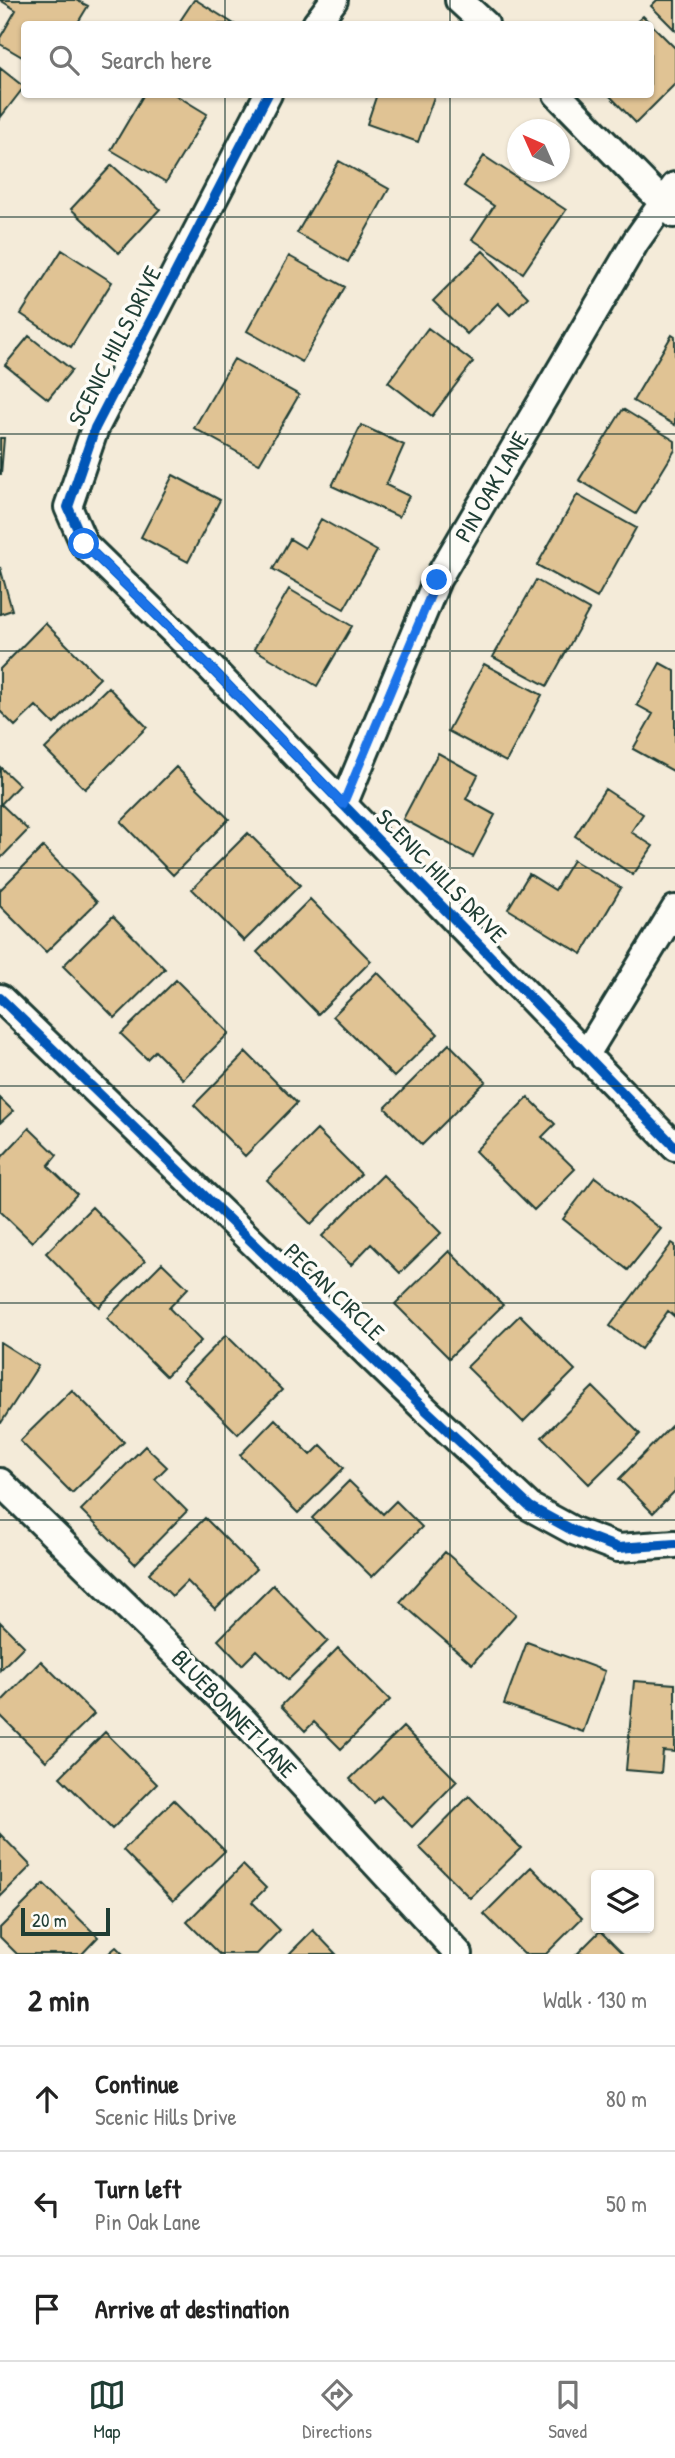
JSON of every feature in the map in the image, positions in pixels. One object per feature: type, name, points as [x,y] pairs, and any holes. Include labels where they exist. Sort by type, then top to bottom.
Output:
[{"type":"street","points":[[318,21],[334,0]]},
{"type":"street","points":[[459,0],[482,21]]},
{"type":"street","name":"SCENIC HILLS DRIVE","points":[[266,98],[95,428],[68,508],[84,544],[210,667],[675,1147]]},
{"type":"street","points":[[561,98],[671,201]]},
{"type":"street","name":"PIN OAK LANE","points":[[343,804],[437,580],[636,241],[671,201]]},
{"type":"street","points":[[585,1056],[675,909]]},
{"type":"street","name":"PECAN CIRCLE","points":[[0,998],[428,1412],[530,1507],[575,1531],[618,1548],[675,1544]]},
{"type":"street","name":"BLUEBONNET LANE","points":[[0,1482],[243,1720],[459,1954]]},
{"type":"building","points":[[0,0],[76,0],[88,6],[79,21],[21,21],[21,56],[0,44],[0,38],[16,10]]},
{"type":"building","points":[[196,0],[229,21],[180,21]]},
{"type":"building","points":[[657,0],[675,0],[675,30],[651,6]]},
{"type":"building","points":[[654,27],[675,48],[675,84],[636,123],[612,98],[654,98]]},
{"type":"building","points":[[0,68],[21,85],[21,91],[0,118]]},
{"type":"building","points":[[142,98],[181,98],[207,114],[166,182],[111,150]]},
{"type":"building","points":[[376,98],[434,98],[418,142],[367,124]]},
{"type":"building","points":[[484,156],[507,171],[507,182],[523,182],[566,210],[523,273],[472,239],[494,206],[464,186]]},
{"type":"building","points":[[339,161],[389,189],[348,262],[297,233]]},
{"type":"building","points":[[112,165],[160,209],[119,253],[71,209]]},
{"type":"building","points":[[62,250],[112,282],[71,347],[21,314]]},
{"type":"building","points":[[483,251],[528,297],[510,315],[498,303],[467,334],[433,301]]},
{"type":"building","points":[[289,256],[345,287],[302,362],[247,331]]},
{"type":"building","points":[[428,328],[473,362],[432,416],[388,382]]},
{"type":"building","points":[[672,335],[675,337],[675,425],[633,401]]},
{"type":"building","points":[[29,336],[72,370],[48,399],[5,365]]},
{"type":"building","points":[[234,359],[299,395],[259,464],[194,428]]},
{"type":"building","points":[[623,409],[675,441],[675,450],[636,514],[579,480]]},
{"type":"building","points":[[361,425],[404,445],[386,485],[409,496],[399,517],[332,486]]},
{"type":"building","points":[[0,438],[4,438],[1,474],[0,474]]},
{"type":"building","points":[[173,475],[220,500],[188,562],[141,537]]},
{"type":"building","points":[[577,495],[636,528],[597,598],[537,565]]},
{"type":"building","points":[[321,519],[377,551],[344,609],[273,569],[290,539],[305,548]]},
{"type":"building","points":[[0,567],[12,610],[0,614]]},
{"type":"building","points":[[536,580],[589,610],[547,686],[493,657]]},
{"type":"building","points":[[289,589],[352,626],[317,686],[254,649]]},
{"type":"building","points":[[45,623],[100,678],[54,724],[36,706],[15,726],[0,711],[0,669]]},
{"type":"building","points":[[660,663],[675,671],[675,772],[633,749],[653,714],[637,705]]},
{"type":"building","points":[[484,664],[542,695],[506,762],[448,731]]},
{"type":"building","points":[[108,687],[147,727],[85,789],[45,749]]},
{"type":"building","points":[[438,753],[478,775],[466,799],[495,815],[473,857],[403,819]]},
{"type":"building","points":[[0,767],[19,785],[1,804],[28,830],[0,859]]},
{"type":"building","points":[[176,767],[229,819],[173,875],[121,822]]},
{"type":"building","points":[[605,789],[643,814],[631,832],[653,846],[633,875],[575,836]]},
{"type":"building","points":[[248,833],[300,885],[244,941],[192,889]]},
{"type":"building","points":[[43,847],[97,902],[46,952],[0,906],[0,890]]},
{"type":"building","points":[[573,860],[621,888],[582,954],[508,909],[529,874],[555,890]]},
{"type":"building","points":[[310,899],[371,961],[318,1014],[257,952]]},
{"type":"building","points":[[113,916],[165,969],[115,1018],[63,966]]},
{"type":"building","points":[[377,972],[438,1034],[394,1077],[333,1016]]},
{"type":"building","points":[[176,980],[229,1033],[183,1079],[155,1051],[147,1059],[121,1034]]},
{"type":"building","points":[[449,1044],[486,1081],[422,1145],[385,1108]]},
{"type":"building","points":[[246,1052],[297,1103],[245,1156],[194,1105]]},
{"type":"building","points":[[528,1097],[555,1124],[542,1137],[575,1169],[534,1210],[475,1151]]},
{"type":"building","points":[[0,1098],[13,1111],[0,1123]]},
{"type":"building","points":[[29,1128],[57,1155],[48,1166],[77,1194],[32,1242],[0,1211],[0,1159]]},
{"type":"building","points":[[317,1130],[361,1174],[311,1224],[267,1180]]},
{"type":"building","points":[[383,1175],[441,1233],[400,1273],[371,1244],[351,1265],[322,1236]]},
{"type":"building","points":[[595,1177],[661,1229],[628,1270],[563,1219]]},
{"type":"building","points":[[92,1207],[145,1261],[99,1307],[46,1253]]},
{"type":"building","points":[[672,1243],[675,1245],[675,1317],[668,1311],[641,1349],[610,1326]]},
{"type":"building","points":[[449,1251],[503,1305],[449,1358],[395,1304]]},
{"type":"building","points":[[162,1263],[188,1288],[169,1308],[201,1341],[166,1376],[107,1318]]},
{"type":"building","points":[[520,1315],[575,1370],[523,1422],[467,1367]]},
{"type":"building","points":[[226,1335],[282,1390],[238,1434],[183,1379]]},
{"type":"building","points":[[0,1342],[38,1366],[1,1423],[0,1423]]},
{"type":"building","points":[[593,1387],[640,1434],[589,1484],[542,1437]]},
{"type":"building","points":[[72,1390],[124,1442],[72,1493],[20,1441]]},
{"type":"building","points":[[275,1419],[311,1455],[321,1445],[344,1468],[298,1513],[240,1455]]},
{"type":"building","points":[[675,1422],[675,1491],[653,1513],[619,1479]]},
{"type":"building","points":[[145,1446],[167,1467],[155,1479],[187,1511],[135,1564],[81,1510]]},
{"type":"building","points":[[349,1481],[383,1514],[396,1501],[422,1527],[372,1577],[312,1518]]},
{"type":"building","points":[[205,1518],[256,1569],[215,1609],[187,1581],[172,1596],[149,1573]]},
{"type":"building","points":[[445,1552],[516,1614],[472,1664],[400,1602]]},
{"type":"building","points":[[273,1585],[328,1641],[288,1680],[257,1650],[242,1665],[218,1640]]},
{"type":"building","points":[[0,1622],[24,1646],[0,1670]]},
{"type":"building","points":[[527,1642],[605,1671],[583,1732],[504,1704]]},
{"type":"building","points":[[338,1648],[390,1700],[341,1749],[314,1722],[305,1731],[281,1706]]},
{"type":"building","points":[[41,1661],[94,1714],[46,1761],[0,1715],[0,1703]]},
{"type":"building","points":[[634,1681],[675,1684],[675,1752],[663,1751],[661,1773],[626,1770]]},
{"type":"building","points":[[403,1727],[457,1781],[412,1827],[381,1796],[374,1803],[350,1779]]},
{"type":"building","points":[[105,1732],[157,1784],[112,1829],[60,1777]]},
{"type":"building","points":[[469,1796],[521,1848],[470,1898],[419,1847]]},
{"type":"building","points":[[174,1800],[225,1851],[173,1901],[123,1850]]},
{"type":"building","points":[[0,1834],[31,1866],[0,1897]]},
{"type":"building","points":[[243,1865],[266,1888],[252,1902],[280,1930],[257,1954],[219,1954],[187,1922]]},
{"type":"building","points":[[531,1867],[582,1918],[546,1954],[524,1954],[484,1914]]},
{"type":"building","points":[[44,1884],[98,1937],[82,1954],[17,1954],[0,1937],[0,1928]]},
{"type":"building","points":[[313,1930],[336,1954],[289,1954]]},
{"type":"building","points":[[598,1933],[602,1933],[623,1954],[577,1954]]},
{"type":"building","points":[[116,1947],[123,1954],[108,1954]]},
{"type":"cycle path","points":[[266,98],[95,428],[68,507],[84,544],[210,667],[675,1147]]},
{"type":"cycle path","points":[[0,998],[428,1412],[530,1507],[574,1531],[618,1548],[675,1544]]},
{"type":"route","points":[[84,544],[210,667],[343,804],[437,580]]}]
